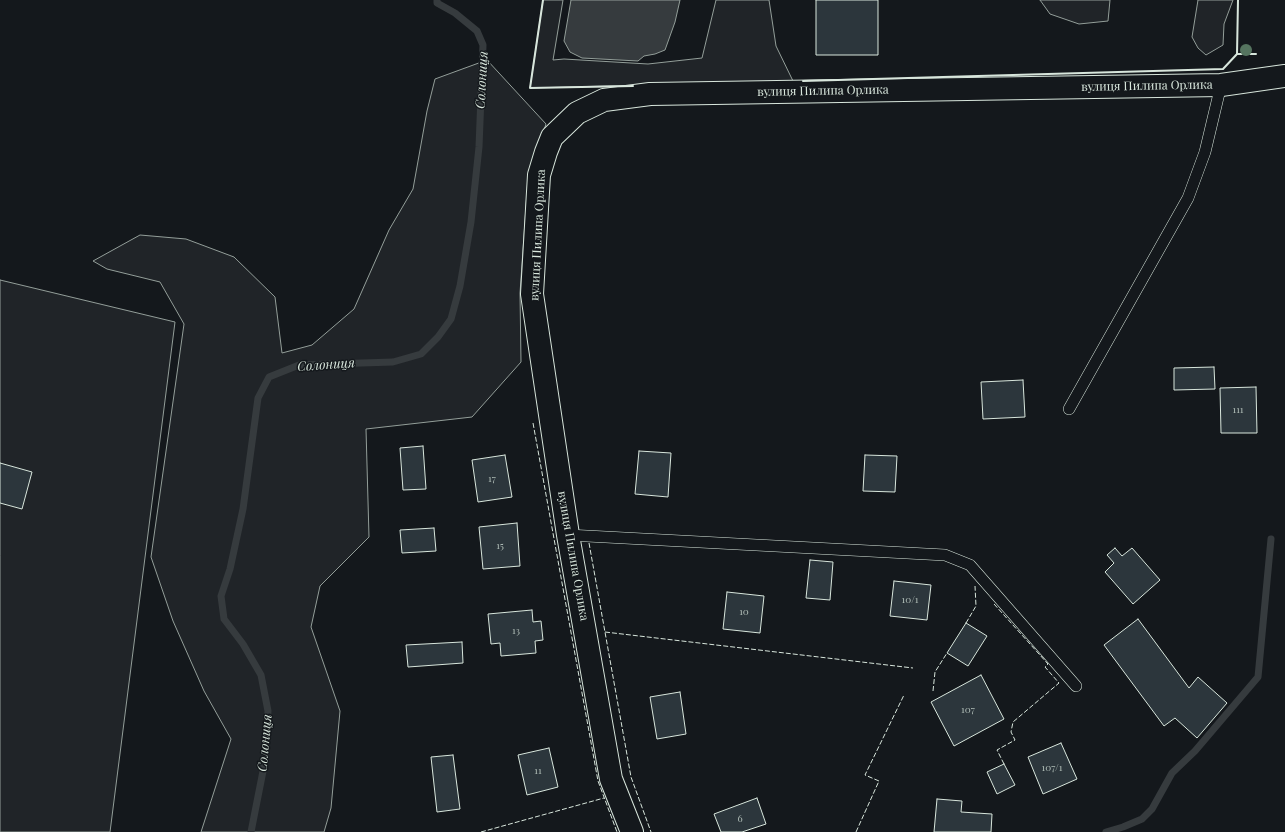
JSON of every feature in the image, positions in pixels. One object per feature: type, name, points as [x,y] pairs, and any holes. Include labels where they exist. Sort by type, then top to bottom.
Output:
[{"type":"street","name":"вулиця Пилипа Орлика","points":[[632,832],[612,779],[568,535],[532,294],[539,175],[552,137],[577,113],[604,100],[650,94],[1221,85],[1285,76]]},
{"type":"lane","points":[[1069,409],[1188,198],[1205,152],[1221,85]]},
{"type":"lane","points":[[568,535],[945,555],[970,565],[1076,686]]},
{"type":"shaded area","points":[[543,0],[563,0],[553,60],[564,59],[648,64],[702,58],[716,0],[769,0],[776,46],[793,81],[530,88]]},
{"type":"shaded area","points":[[571,0],[680,0],[675,22],[665,50],[644,56],[638,61],[582,58],[570,52],[564,41]]},
{"type":"shaded area","points":[[1040,0],[1110,0],[1108,21],[1079,24],[1050,14]]},
{"type":"shaded area","points":[[1198,0],[1233,0],[1224,24],[1223,45],[1206,55],[1198,48],[1192,37]]},
{"type":"shaded area","points":[[487,60],[546,124],[528,178],[520,293],[521,362],[472,417],[366,429],[369,537],[320,586],[311,627],[340,711],[331,808],[324,832],[201,832],[231,739],[204,691],[173,621],[151,557],[184,324],[160,282],[107,269],[93,261],[140,235],[186,239],[234,257],[275,297],[282,353],[312,345],[354,309],[389,230],[413,189],[427,111],[435,79]]},
{"type":"shaded area","points":[[0,280],[175,322],[110,832],[0,832]]},
{"type":"building","points":[[816,0],[878,0],[878,55],[816,55]]},
{"type":"building","points":[[1214,367],[1215,389],[1174,390],[1174,368]]},
{"type":"building","points":[[1023,380],[1025,417],[983,419],[981,382]]},
{"type":"building","points":[[1256,387],[1257,433],[1221,433],[1220,388]]},
{"type":"building","points":[[423,446],[426,489],[403,490],[400,448]]},
{"type":"building","points":[[639,451],[671,453],[668,497],[635,494]]},
{"type":"building","points":[[505,455],[512,497],[478,502],[472,460]]},
{"type":"building","points":[[865,455],[897,456],[895,492],[863,491]]},
{"type":"building","points":[[0,463],[32,472],[22,509],[0,503]]},
{"type":"building","points":[[517,523],[520,566],[483,569],[479,527]]},
{"type":"building","points":[[434,528],[436,551],[402,553],[400,530]]},
{"type":"building","points":[[1115,548],[1122,556],[1132,548],[1160,580],[1133,604],[1105,572],[1114,563],[1107,555]]},
{"type":"building","points":[[810,560],[833,562],[830,600],[806,598]]},
{"type":"building","points":[[894,581],[931,585],[927,620],[890,616]]},
{"type":"building","points":[[727,592],[764,596],[760,633],[723,629]]},
{"type":"building","points":[[532,610],[533,622],[541,621],[543,640],[535,641],[536,653],[501,656],[500,643],[491,644],[488,614]]},
{"type":"building","points":[[1138,619],[1189,688],[1198,677],[1227,703],[1197,738],[1175,718],[1164,726],[1104,645]]},
{"type":"building","points":[[966,623],[987,636],[968,666],[947,653]]},
{"type":"building","points":[[462,642],[463,663],[408,667],[406,645]]},
{"type":"building","points":[[981,675],[1004,719],[954,746],[931,702]]},
{"type":"building","points":[[680,692],[686,734],[657,739],[650,697]]},
{"type":"building","points":[[1061,743],[1077,779],[1043,794],[1028,757]]},
{"type":"building","points":[[549,748],[558,787],[527,795],[518,755]]},
{"type":"building","points":[[453,755],[460,809],[437,812],[431,757]]},
{"type":"building","points":[[1004,764],[1015,785],[997,794],[987,772]]},
{"type":"building","points":[[757,798],[766,824],[742,832],[721,832],[714,814]]},
{"type":"building","points":[[937,799],[962,801],[961,812],[992,814],[991,832],[934,832]]},
{"type":"waterway","name":"Солониця","points":[[251,832],[265,761],[268,711],[261,675],[243,644],[224,619],[221,596],[230,569],[243,509],[258,398],[269,377],[299,365],[393,362],[421,354],[438,337],[451,319],[460,286],[471,222],[479,147],[483,45],[477,31],[455,13],[437,3],[437,0]]},
{"type":"waterway","points":[[1106,832],[1142,819],[1152,809],[1172,773],[1195,751],[1258,677],[1271,539]]},
{"type":"fence","points":[[533,423],[598,781],[617,832]]},
{"type":"fence","points":[[589,543],[631,777],[651,832]]},
{"type":"fence","points":[[966,623],[976,606],[975,586]]},
{"type":"fence","points":[[994,604],[1048,664],[1045,667],[1059,683],[1013,722],[1011,732],[1015,740],[997,750],[1004,764]]},
{"type":"fence","points":[[605,632],[913,668]]},
{"type":"fence","points":[[933,691],[935,672],[947,653]]},
{"type":"fence","points":[[856,832],[879,781],[865,775],[904,695]]},
{"type":"fence","points":[[481,832],[604,798]]},
{"type":"wall","points":[[543,0],[530,88],[633,86]]},
{"type":"wall","points":[[803,81],[1223,69],[1237,54],[1238,0]]},
{"type":"wall","points":[[1237,54],[1256,54]]}]
